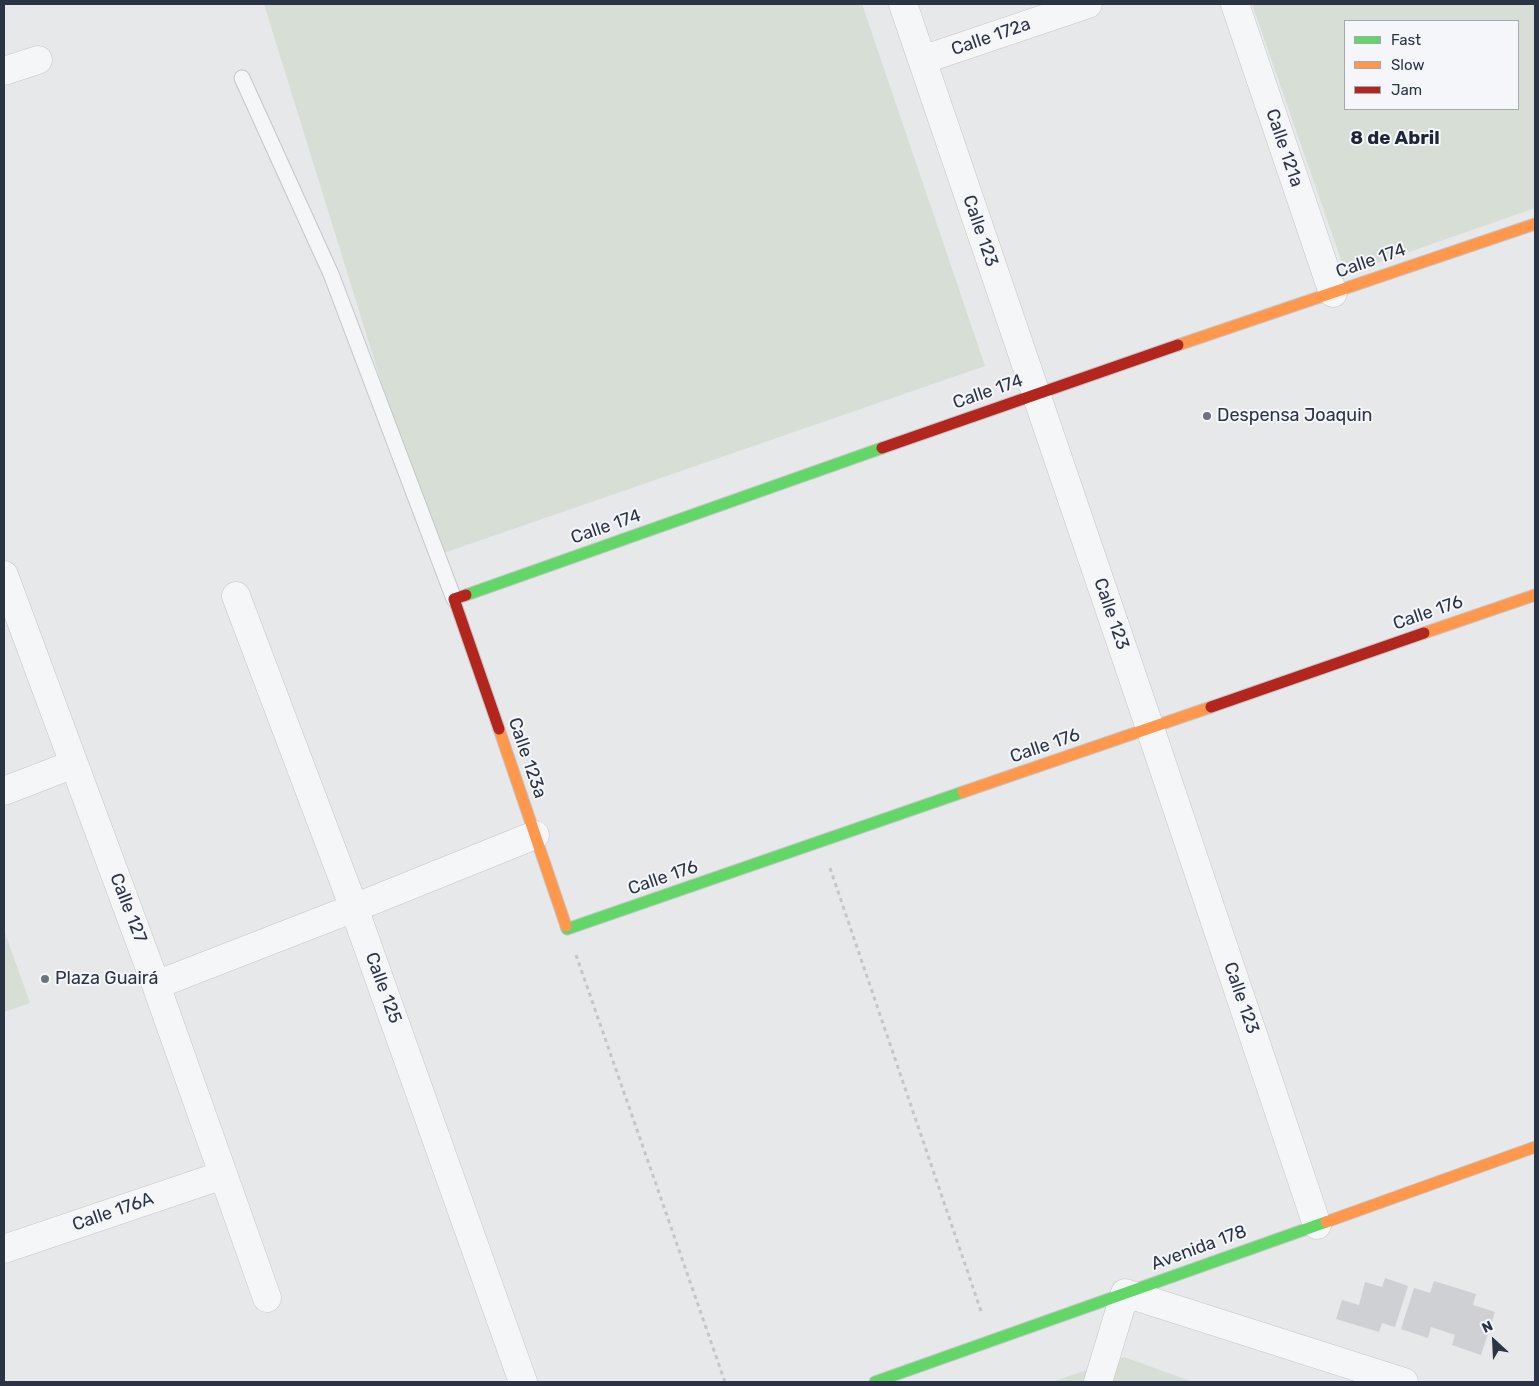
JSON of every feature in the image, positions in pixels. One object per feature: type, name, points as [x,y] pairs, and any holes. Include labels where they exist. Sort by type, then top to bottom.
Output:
[{"type":"street","name":"Calle 123","points":[[903,4],[1317,1225]]},
{"type":"street","name":"Calle 172a","points":[[922,60],[1088,4]]},
{"type":"street","name":"Calle 121a","points":[[1235,4],[1333,293]]},
{"type":"street","points":[[4,71],[38,60]]},
{"type":"street","name":"Calle 174","points":[[454,599],[1035,394],[1535,224]]},
{"type":"street","name":"Calle 127","points":[[4,575],[156,985],[267,1298]]},
{"type":"street","name":"Calle 176","points":[[567,930],[1535,595]]},
{"type":"street","name":"Calle 125","points":[[236,596],[354,908],[523,1382]]},
{"type":"street","name":"Calle 123a","points":[[454,599],[567,930]]},
{"type":"street","points":[[4,791],[74,764]]},
{"type":"street","points":[[156,985],[535,835]]},
{"type":"street","name":"Avenida 178","points":[[875,1382],[1535,1147]]},
{"type":"street","name":"Calle 176A","points":[[4,1249],[223,1174]]},
{"type":"street","points":[[1098,1382],[1125,1293],[1404,1382]]},
{"type":"lane","points":[[242,78],[331,274],[454,599]]},
{"type":"path","points":[[821,841],[992,1341]]},
{"type":"path","points":[[567,930],[725,1382]]},
{"type":"shaded area","points":[[264,4],[862,4],[985,366],[435,556]]},
{"type":"shaded area","points":[[1252,4],[1535,4],[1535,208],[1346,274]]},
{"type":"shaded area","points":[[4,930],[30,1003],[4,1012]]},
{"type":"shaded area","points":[[1124,1357],[1193,1382],[1052,1382]]},
{"type":"building","points":[[1385,1278],[1408,1286],[1395,1327],[1382,1323],[1379,1332],[1336,1319],[1342,1300],[1359,1305],[1365,1282],[1382,1287]]},
{"type":"building","points":[[1434,1281],[1476,1294],[1473,1305],[1495,1312],[1481,1355],[1452,1345],[1455,1335],[1431,1327],[1428,1338],[1401,1329],[1414,1288],[1430,1293]]},
{"type":"traffic: fast","points":[[466,595],[882,448]]},
{"type":"traffic: fast","points":[[566,926],[567,929],[963,792]]},
{"type":"traffic: fast","points":[[875,1382],[1326,1222]]},
{"type":"traffic: slow","points":[[1178,345],[1535,224]]},
{"type":"traffic: slow","points":[[1424,633],[1535,595]]},
{"type":"traffic: slow","points":[[963,792],[1211,707]]},
{"type":"traffic: slow","points":[[499,729],[566,926]]},
{"type":"traffic: slow","points":[[1326,1222],[1535,1147]]},
{"type":"traffic: jam","points":[[882,448],[1178,345]]},
{"type":"traffic: jam","points":[[466,595],[454,599],[499,729]]},
{"type":"traffic: jam","points":[[1211,707],[1424,633]]},
{"type":"place","name":"Despensa Joaquin","points":[[1207,416]]},
{"type":"place","name":"Plaza Guairá","points":[[45,979]]},
{"type":"district","name":"8 de Abril","points":[[1395,139]]}]
